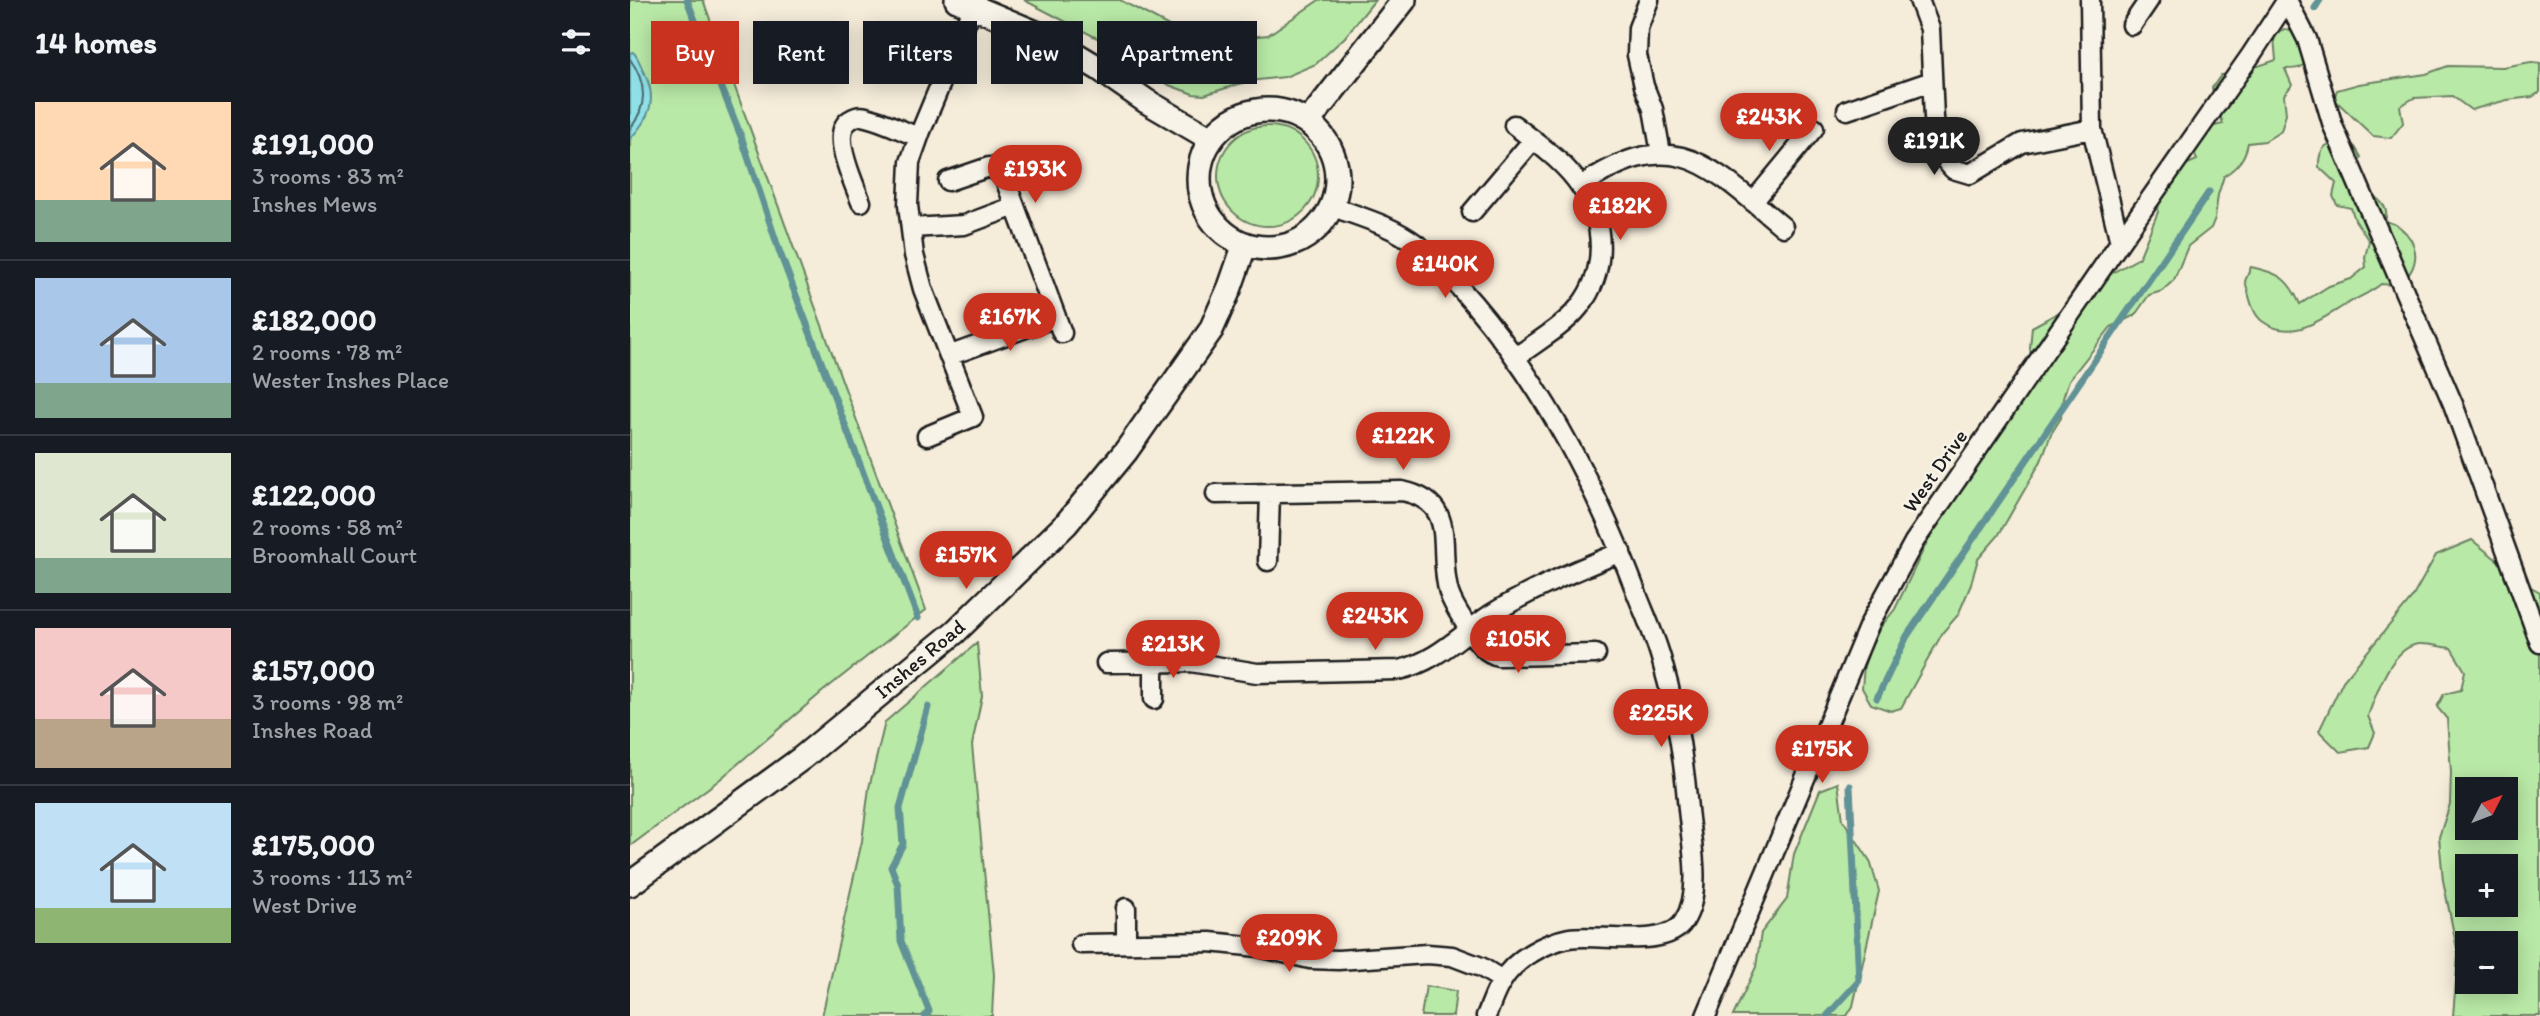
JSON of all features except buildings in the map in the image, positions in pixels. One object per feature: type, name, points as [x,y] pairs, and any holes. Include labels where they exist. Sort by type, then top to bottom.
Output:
[{"type":"street","points":[[1308,122],[1404,0]]},
{"type":"street","points":[[1649,0],[1638,28],[1637,55],[1653,109],[1661,153]]},
{"type":"street","points":[[1919,0],[1930,29],[1939,153],[1953,169],[1970,174],[2022,143],[2092,129]]},
{"type":"street","points":[[2090,0],[2092,129],[2120,242]]},
{"type":"street","points":[[2132,25],[2148,0]]},
{"type":"street","points":[[2287,0],[2307,39],[2333,125],[2453,404],[2540,643]]},
{"type":"street","name":"West Drive","points":[[1706,1016],[1869,625],[1914,542],[2287,0]]},
{"type":"street","points":[[927,436],[973,418],[951,355],[923,289],[914,255],[908,205],[910,162],[965,3],[1050,39],[1100,69],[1146,102],[1211,139]]},
{"type":"street","points":[[1847,110],[1932,81]]},
{"type":"street","points":[[1266,109],[1288,112],[1308,122],[1324,139],[1334,160],[1337,184],[1331,206],[1320,224],[1305,237],[1286,245],[1265,248],[1245,244],[1226,234],[1212,219],[1202,200],[1199,179],[1201,158],[1211,139],[1235,118],[1266,109]]},
{"type":"street","points":[[861,202],[842,148],[840,135],[845,123],[855,117],[865,116],[918,137]]},
{"type":"street","points":[[1514,125],[1554,157],[1581,186],[1594,211],[1601,240],[1593,284],[1578,308],[1516,356]]},
{"type":"street","points":[[1753,202],[1815,128]]},
{"type":"street","points":[[1472,212],[1533,140]]},
{"type":"street","points":[[1581,186],[1607,168],[1635,157],[1661,153],[1690,159],[1716,172],[1783,227]]},
{"type":"street","points":[[948,181],[989,167],[1003,174],[1059,325],[951,355]]},
{"type":"street","points":[[911,228],[964,225],[1015,206]]},
{"type":"street","points":[[1331,206],[1389,228],[1417,244],[1450,276],[1516,356],[1548,405],[1621,552],[1661,659],[1684,766],[1693,872],[1692,906],[1683,925],[1670,934],[1648,937],[1570,938],[1539,948],[1519,962],[1502,980],[1486,1016]]},
{"type":"street","name":"Inshes Road","points":[[630,884],[802,758],[955,632],[1066,524],[1126,452],[1211,330],[1245,244]]},
{"type":"street","points":[[1216,494],[1402,491],[1420,494],[1440,515],[1444,531],[1449,593],[1470,631],[1489,653],[1497,656],[1596,654]]},
{"type":"street","points":[[1268,561],[1270,493]]},
{"type":"street","points":[[1107,663],[1191,662],[1257,673],[1399,670],[1416,666],[1444,651],[1491,615],[1564,576],[1621,552]]},
{"type":"street","points":[[1154,662],[1154,699]]},
{"type":"street","points":[[1126,908],[1126,943]]},
{"type":"street","points":[[1081,944],[1210,942],[1258,947],[1310,959],[1338,960],[1427,954],[1452,956],[1481,967],[1502,980]]},
{"type":"green space","points":[[630,0],[703,0],[711,21],[651,21],[651,84],[734,84],[926,610],[822,692],[719,780],[630,846]]},
{"type":"green space","points":[[1024,0],[1120,0],[1160,21],[1097,21],[1097,38],[1083,31],[1083,21],[1064,21]]},
{"type":"green space","points":[[1319,0],[1375,0],[1345,37],[1316,64],[1285,77],[1257,80],[1257,36],[1268,35]]},
{"type":"green space","points":[[2284,29],[2297,33],[2308,56],[2305,64],[2300,67],[2285,69],[2292,85],[2284,95],[2286,114],[2281,131],[2265,141],[2248,143],[2240,162],[2224,176],[2211,228],[2188,246],[2174,280],[2162,291],[2149,295],[2135,315],[2111,327],[2069,380],[2063,398],[2061,418],[2051,434],[2041,461],[1998,536],[1978,559],[1958,615],[1943,632],[1901,708],[1891,711],[1871,704],[1862,688],[1864,666],[1880,628],[1895,609],[1939,517],[2034,381],[2030,348],[2032,327],[2069,307],[2112,273],[2139,258],[2158,212],[2159,200],[2183,166],[2197,160],[2194,153],[2197,137],[2210,127],[2223,124],[2212,88],[2221,75],[2234,74],[2244,79],[2255,67],[2276,60],[2274,37]]},
{"type":"green space","points":[[2540,63],[2540,92],[2532,97],[2507,100],[2471,110],[2452,96],[2414,98],[2400,106],[2403,123],[2391,138],[2373,136],[2334,99],[2337,90],[2426,74],[2448,66],[2503,67]]},
{"type":"green space","points":[[1168,84],[1239,84],[1204,95]]},
{"type":"green space","points":[[1268,126],[1296,134],[1310,148],[1318,176],[1310,204],[1296,218],[1268,226],[1240,218],[1226,204],[1218,176],[1226,148],[1240,134]]},
{"type":"green space","points":[[2345,140],[2355,147],[2361,157],[2350,179],[2357,196],[2374,196],[2382,204],[2386,210],[2385,221],[2400,228],[2411,240],[2414,263],[2410,273],[2401,281],[2393,285],[2381,284],[2317,322],[2295,329],[2273,327],[2262,321],[2253,308],[2245,281],[2251,267],[2282,278],[2300,304],[2329,286],[2351,279],[2366,267],[2365,257],[2369,241],[2355,220],[2351,208],[2337,205],[2333,196],[2336,183],[2319,167],[2322,150],[2333,142]]},
{"type":"green space","points":[[2472,540],[2540,592],[2540,1016],[2453,1016],[2455,991],[2455,994],[2518,994],[2518,931],[2455,931],[2455,939],[2443,880],[2439,837],[2450,804],[2451,772],[2447,719],[2437,707],[2444,694],[2461,690],[2465,671],[2451,648],[2418,644],[2408,647],[2392,663],[2368,716],[2375,733],[2369,747],[2340,752],[2319,731],[2343,681],[2412,598],[2436,555]]},
{"type":"green space","points":[[977,643],[982,696],[972,745],[994,975],[992,1016],[822,1016],[862,841],[869,788],[885,722]]},
{"type":"green space","points":[[1838,783],[1843,820],[1870,861],[1879,891],[1853,1006],[1847,1016],[1733,1016],[1756,967],[1761,933],[1787,899],[1794,854],[1820,790]]},
{"type":"green space","points":[[1426,986],[1456,991],[1453,1016],[1421,1016]]},
{"type":"water","points":[[633,52],[648,82],[651,100],[647,116],[630,139],[630,53]]},
{"type":"waterway","points":[[687,0],[742,139],[780,253],[918,618]]},
{"type":"waterway","points":[[2315,8],[2320,0]]},
{"type":"waterway","points":[[1877,698],[1907,636],[2209,192]]},
{"type":"waterway","points":[[925,1016],[929,1011],[901,941],[898,885],[891,867],[903,844],[900,808],[928,707]]},
{"type":"waterway","points":[[1827,1016],[1859,981],[1850,786]]}]
